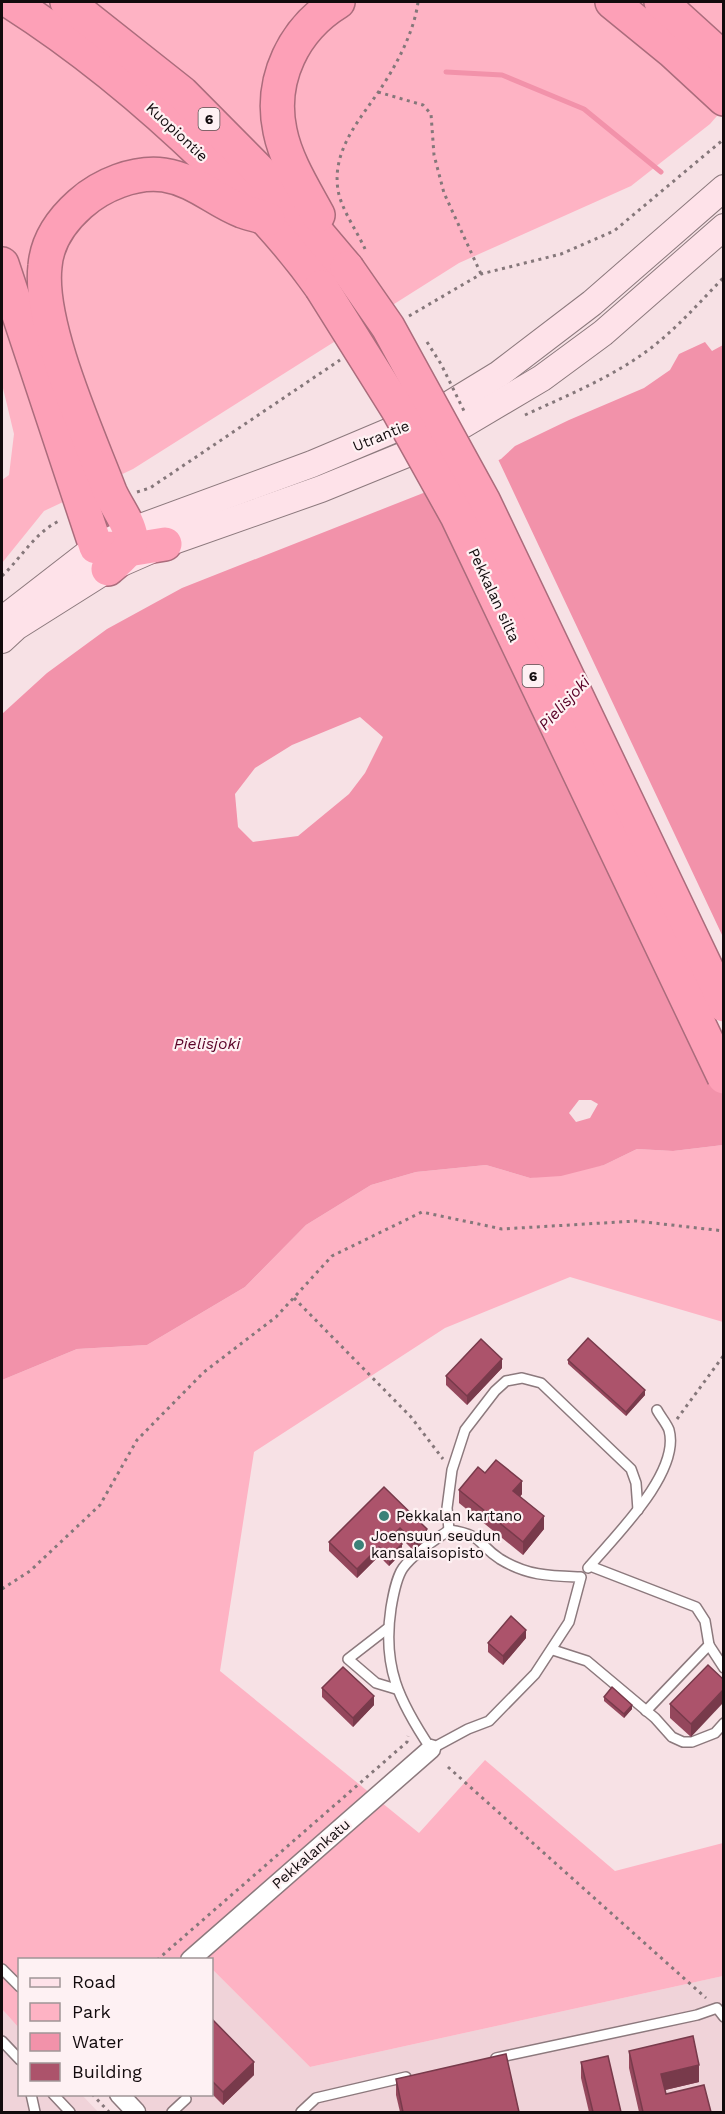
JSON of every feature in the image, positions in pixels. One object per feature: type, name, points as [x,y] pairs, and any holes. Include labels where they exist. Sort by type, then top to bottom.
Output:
[{"type":"highway","name":"Kuopiontie","points":[[11,2],[65,39],[157,111],[268,219],[321,286]]},
{"type":"highway","name":"Kuopiontie","points":[[67,2],[182,93],[350,258]]},
{"type":"highway","points":[[338,2],[319,14],[297,39],[284,68],[277,101],[280,133],[294,169],[350,258]]},
{"type":"highway","points":[[612,2],[672,51],[723,99]]},
{"type":"highway","points":[[661,2],[723,59]]},
{"type":"highway","points":[[115,549],[114,501],[55,339],[44,293],[45,264],[53,237],[67,216],[106,186],[132,178],[162,175],[202,187],[241,211],[268,219]]},
{"type":"highway","name":"Pekkalan silta","points":[[350,258],[484,502],[723,1005]]},
{"type":"highway","points":[[2,264],[115,549]]},
{"type":"highway","name":"Pekkalan silta","points":[[321,286],[398,410],[457,516],[723,1077]]},
{"type":"highway","points":[[115,549],[165,544]]},
{"type":"main road","name":"Utrantie","points":[[2,620],[115,549],[441,410],[500,374],[592,303],[723,188]]},
{"type":"main road","name":"Utrantie","points":[[165,544],[321,489],[429,445],[542,378],[585,346],[698,252],[723,227]]},
{"type":"main road","name":"Utrantie","points":[[2,640],[115,549]]},
{"type":"street","name":"Pekkalankatu","points":[[191,1958],[431,1749]]},
{"type":"street","points":[[121,2096],[136,2112]]},
{"type":"lane","points":[[449,1530],[447,1508],[452,1470],[465,1430],[506,1381],[522,1378],[541,1383],[631,1468],[636,1483],[638,1510]]},
{"type":"lane","points":[[581,1576],[535,1575],[499,1558],[479,1539],[449,1530],[403,1568],[393,1596],[388,1628],[391,1671],[396,1689],[410,1717],[431,1749],[468,1729],[489,1721],[535,1674],[553,1650],[568,1622],[581,1576],[638,1510],[658,1480],[668,1456],[669,1430],[657,1410]]},
{"type":"lane","points":[[590,1566],[696,1606],[705,1621],[709,1645],[723,1668]]},
{"type":"lane","points":[[388,1628],[348,1659],[376,1683],[396,1689]]},
{"type":"lane","points":[[646,1711],[709,1645]]},
{"type":"lane","points":[[553,1650],[587,1661],[646,1711],[672,1737],[683,1742],[692,1742],[715,1733],[723,1723]]},
{"type":"lane","points":[[2,1968],[18,1985]]},
{"type":"lane","points":[[486,2060],[697,2015],[717,2008],[723,2017]]},
{"type":"lane","points":[[2,2041],[18,2058]]},
{"type":"lane","points":[[301,2112],[316,2098],[415,2075]]},
{"type":"lane","points":[[32,2096],[35,2112]]},
{"type":"lane","points":[[55,2096],[70,2112]]},
{"type":"lane","points":[[172,2112],[186,2099]]},
{"type":"path","points":[[350,258],[336,172],[340,153],[355,123],[378,92],[416,19],[418,2]]},
{"type":"path","points":[[378,92],[423,105],[431,114],[434,154],[444,193],[481,274]]},
{"type":"path","points":[[2,1589],[30,1571],[100,1505],[137,1440],[204,1372],[276,1317],[332,1256],[422,1212],[502,1229],[636,1221],[723,1231]]},
{"type":"path","points":[[294,1298],[411,1417],[452,1470]]},
{"type":"path","points":[[669,1430],[723,1355]]},
{"type":"path","points":[[159,1958],[407,1743],[410,1717]]},
{"type":"path","points":[[448,1767],[717,2008]]},
{"type":"path","points":[[94,2096],[109,2112]]},
{"type":"shaded area","points":[[213,1970],[310,2067],[723,1976],[723,2112],[147,2112],[131,2096],[213,2096]]},
{"type":"shaded area","points":[[2,2009],[18,2027],[18,2096],[83,2096],[98,2112],[2,2112]]},
{"type":"green space","points":[[2,2],[723,2],[723,109],[710,124],[631,186],[459,263],[133,469],[44,511],[2,563],[2,480],[9,475],[14,434],[2,384]]},
{"type":"green space","points":[[723,1145],[723,1322],[570,1277],[445,1328],[254,1452],[220,1671],[419,1833],[485,1760],[615,1871],[723,1843],[723,1976],[310,2067],[213,1970],[213,1958],[18,1958],[18,2027],[2,2009],[2,1380],[77,1349],[147,1345],[245,1287],[306,1225],[371,1185],[416,1172],[486,1165],[530,1178],[604,1165],[637,1149],[673,1151]]},
{"type":"water","name":"Pielisjoki","points":[[705,342],[712,351],[723,345],[723,1145],[673,1151],[637,1149],[604,1165],[561,1176],[530,1178],[486,1165],[416,1172],[371,1185],[306,1225],[245,1287],[147,1345],[77,1349],[2,1380],[2,714],[47,673],[107,629],[182,588],[436,488],[501,459],[515,446],[644,388],[670,370],[679,354]],"holes":[[[360,717],[383,737],[365,773],[349,794],[298,836],[253,842],[238,827],[235,794],[255,768],[292,745]],[[579,1100],[591,1100],[598,1104],[590,1118],[576,1122],[569,1113]]]},
{"type":"pier","points":[[497,457],[723,937],[723,1035],[483,518],[459,474]]},
{"type":"building","points":[[588,1338],[645,1390],[626,1412],[568,1360]]},
{"type":"building","points":[[481,1339],[502,1359],[467,1396],[446,1376]]},
{"type":"building","points":[[496,1460],[522,1481],[513,1491],[544,1516],[523,1542],[459,1490],[478,1467],[485,1473]]},
{"type":"building","name":"Pekkalan kartano","points":[[384,1487],[427,1529],[414,1542],[400,1528],[393,1535],[402,1544],[389,1557],[379,1547],[357,1569],[329,1542]]},
{"type":"building","points":[[511,1616],[526,1630],[503,1656],[488,1643]]},
{"type":"building","points":[[708,1665],[723,1679],[723,1690],[691,1724],[670,1704]]},
{"type":"building","points":[[343,1667],[374,1696],[353,1718],[322,1688]]},
{"type":"building","points":[[612,1687],[632,1705],[624,1714],[604,1697]]},
{"type":"building","points":[[213,2020],[254,2062],[223,2092],[213,2082]]},
{"type":"building","points":[[693,2036],[699,2065],[661,2074],[666,2094],[704,2085],[711,2112],[643,2112],[629,2051]]},
{"type":"building","points":[[506,2054],[519,2112],[403,2112],[396,2079]]},
{"type":"building","points":[[608,2056],[621,2112],[593,2112],[581,2062]]},
{"type":"waterway","points":[[446,72],[502,75],[584,109],[661,172]]},
{"type":"place","name":"Pekkalan kartano","points":[[384,1516]]},
{"type":"place","name":"Joensuun seudun kansalaisopisto","points":[[359,1545]]}]
